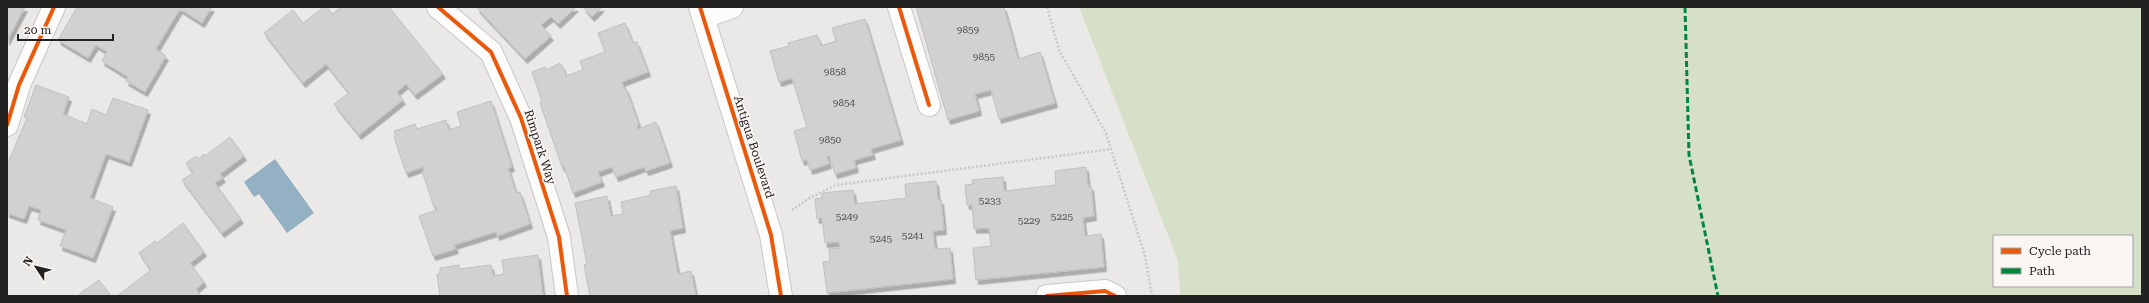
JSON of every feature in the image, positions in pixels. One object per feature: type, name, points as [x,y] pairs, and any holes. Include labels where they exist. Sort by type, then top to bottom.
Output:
[{"type":"street","points":[[7,125],[19,85],[54,7]]},
{"type":"street","name":"Rimpark Way","points":[[438,7],[491,52],[521,118],[559,237],[567,296]]},
{"type":"street","points":[[701,12],[732,7]]},
{"type":"street","points":[[899,7],[929,105]]},
{"type":"street","name":"Antigua Boulevard","points":[[701,12],[771,235],[781,296]]},
{"type":"street","points":[[1047,296],[1105,291],[1115,296]]},
{"type":"path","points":[[1047,7],[1059,50],[1106,133],[1112,149],[1145,256],[1152,296]]},
{"type":"path","points":[[767,222],[836,185],[1112,149]]},
{"type":"green space","points":[[1079,7],[2142,7],[2142,296],[1180,296],[1178,261]]},
{"type":"water","points":[[275,159],[314,213],[287,233],[259,194],[254,197],[244,182]]},
{"type":"building","points":[[7,7],[25,7],[7,41]]},
{"type":"building","points":[[77,7],[212,7],[202,23],[180,9],[156,49],[166,56],[145,92],[126,81],[128,77],[102,61],[107,52],[96,45],[88,58],[58,40]]},
{"type":"building","points":[[324,7],[327,7],[332,14],[341,7],[389,7],[443,74],[415,95],[406,84],[397,92],[403,100],[359,135],[334,104],[349,93],[326,64],[303,83],[264,33],[293,10],[303,23]]},
{"type":"building","points":[[576,7],[558,24],[551,17],[541,25],[551,36],[525,59],[477,8]]},
{"type":"building","points":[[583,7],[602,7],[592,17]]},
{"type":"building","points":[[916,7],[1004,7],[1018,59],[1040,52],[1055,103],[999,119],[991,90],[975,94],[979,111],[948,120]]},
{"type":"building","points":[[865,19],[901,140],[871,149],[873,155],[854,160],[856,168],[835,174],[829,156],[827,157],[829,164],[810,170],[807,160],[802,161],[794,131],[807,127],[792,78],[779,82],[770,51],[789,46],[788,43],[817,35],[821,46],[836,41],[832,28]]},
{"type":"building","points":[[625,23],[633,43],[637,42],[648,72],[622,82],[624,88],[626,88],[639,125],[637,126],[638,129],[656,122],[670,163],[646,171],[644,167],[616,177],[612,167],[598,172],[602,182],[573,193],[564,166],[562,167],[540,103],[542,102],[532,72],[545,67],[546,70],[560,63],[566,76],[583,70],[580,61],[605,52],[598,33]]},
{"type":"building","points":[[36,85],[69,97],[63,114],[87,124],[92,109],[106,115],[113,98],[148,110],[129,162],[106,154],[90,198],[113,207],[93,258],[60,246],[66,230],[38,220],[41,210],[29,206],[24,219],[7,213],[7,165],[27,118],[24,117]]},
{"type":"building","points":[[491,101],[512,167],[508,168],[516,193],[520,192],[530,224],[497,236],[496,232],[454,245],[456,249],[433,256],[419,216],[437,210],[436,206],[434,207],[422,171],[424,171],[423,167],[406,173],[394,137],[396,137],[394,131],[415,124],[417,129],[446,120],[449,130],[461,126],[457,112]]},
{"type":"building","points":[[230,137],[244,156],[220,174],[223,178],[215,183],[241,219],[222,233],[182,180],[193,173],[186,163],[196,156],[198,159],[204,154],[205,156]]},
{"type":"building","points":[[1086,167],[1088,187],[1091,186],[1094,216],[1083,218],[1085,236],[1101,234],[1104,267],[976,280],[973,248],[991,246],[989,228],[974,229],[972,205],[967,205],[965,185],[973,184],[972,180],[1003,177],[1004,191],[1056,185],[1055,171]]},
{"type":"building","points":[[936,181],[938,200],[941,200],[944,230],[933,231],[935,249],[950,248],[953,279],[827,293],[823,262],[830,261],[829,249],[840,248],[839,242],[825,243],[822,218],[817,219],[815,199],[822,198],[822,193],[853,190],[855,204],[906,198],[905,184]]},
{"type":"building","points":[[676,186],[683,228],[670,231],[678,274],[691,271],[696,296],[590,296],[584,265],[587,264],[575,203],[607,196],[611,216],[623,214],[621,202],[651,195],[650,191]]},
{"type":"building","points":[[183,223],[204,252],[190,263],[204,282],[196,289],[201,296],[117,296],[151,270],[139,253],[155,241],[157,243]]},
{"type":"building","points":[[538,255],[543,296],[440,296],[437,274],[440,273],[440,268],[459,265],[459,269],[491,265],[493,276],[504,274],[502,260]]},
{"type":"building","points":[[99,280],[111,296],[78,296],[83,291]]},
{"type":"marked path","points":[[1685,7],[1689,155],[1718,296]]},
{"type":"cycle path","points":[[7,125],[19,85],[54,7]]},
{"type":"cycle path","points":[[438,7],[491,52],[521,118],[559,237],[567,296]]},
{"type":"cycle path","points":[[700,7],[771,235],[781,296]]},
{"type":"cycle path","points":[[899,7],[929,105]]},
{"type":"cycle path","points":[[1047,296],[1105,291],[1115,296]]}]
